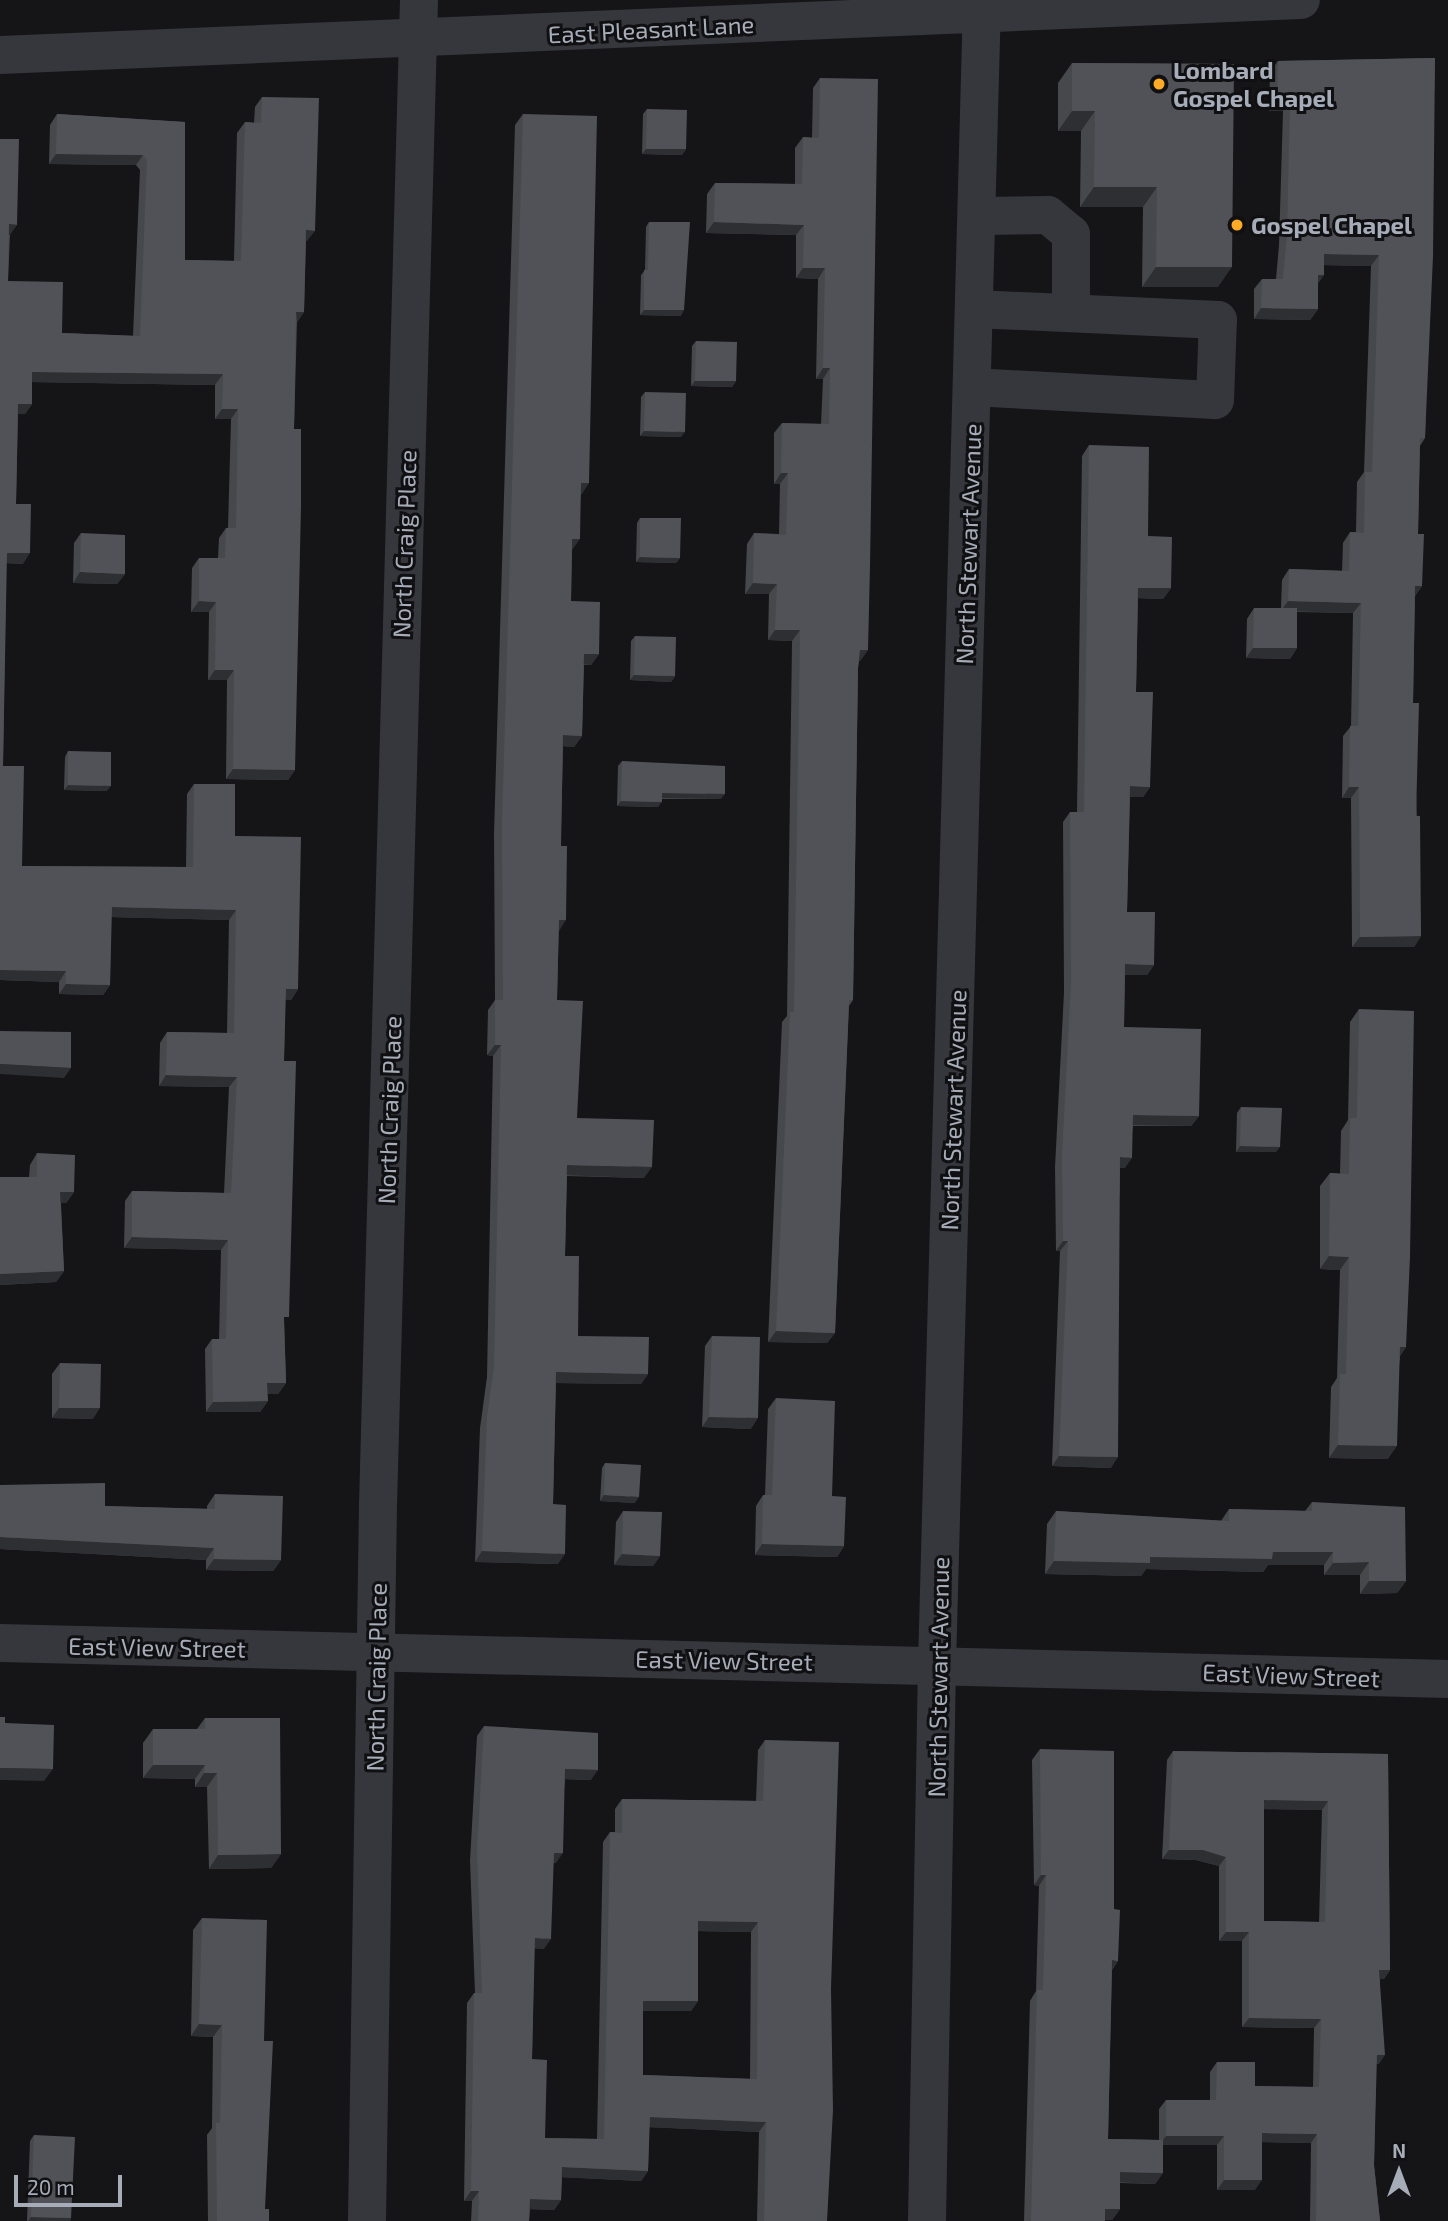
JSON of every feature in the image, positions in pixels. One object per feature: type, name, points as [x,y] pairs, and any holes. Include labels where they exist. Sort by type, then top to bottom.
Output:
[{"type":"street","name":"North Craig Place","points":[[367,2221],[376,1652],[419,0]]},
{"type":"street","name":"East Pleasant Lane","points":[[0,55],[418,40],[982,7],[1301,0]]},
{"type":"street","name":"North Stewart Avenue","points":[[927,2221],[937,1665],[982,7]]},
{"type":"street","points":[[976,216],[1048,215],[1071,234],[1071,312]]},
{"type":"street","points":[[972,387],[1215,400],[1218,320],[974,309]]},
{"type":"street","name":"East View Street","points":[[0,1643],[1448,1679]]},
{"type":"building","points":[[1435,58],[1433,256],[1425,438],[1420,438],[1418,534],[1424,534],[1422,586],[1415,586],[1413,703],[1419,703],[1416,816],[1420,816],[1421,936],[1360,937],[1359,787],[1349,787],[1350,726],[1358,726],[1361,603],[1288,601],[1289,569],[1349,571],[1350,532],[1364,533],[1365,472],[1372,472],[1379,255],[1324,254],[1324,275],[1318,275],[1318,309],[1261,308],[1262,279],[1283,279],[1287,235],[1290,100],[1277,100],[1278,61]]},
{"type":"building","points":[[1072,63],[1234,64],[1232,267],[1156,267],[1157,187],[1094,187],[1095,111],[1072,111]]},
{"type":"building","points":[[820,78],[878,79],[868,650],[860,650],[858,668],[853,1000],[849,1000],[835,1333],[776,1331],[790,1012],[794,1012],[800,630],[775,630],[777,584],[753,583],[754,533],[786,535],[788,473],[781,473],[782,423],[829,424],[830,368],[823,368],[825,268],[803,268],[804,225],[714,222],[715,183],[802,184],[803,137],[819,138]]},
{"type":"building","points":[[262,97],[319,98],[315,231],[306,230],[304,312],[296,312],[294,429],[301,429],[301,507],[295,770],[233,769],[234,670],[215,670],[216,602],[199,601],[199,558],[225,558],[226,528],[236,528],[238,409],[222,409],[223,374],[32,372],[32,404],[18,404],[16,504],[31,504],[30,553],[7,553],[3,766],[24,766],[22,866],[193,867],[194,784],[235,784],[235,836],[301,837],[298,989],[286,989],[284,1061],[296,1061],[289,1317],[284,1317],[286,1383],[267,1383],[268,1401],[213,1402],[212,1339],[226,1339],[228,1240],[132,1237],[132,1191],[231,1193],[237,1077],[166,1075],[167,1032],[234,1033],[236,910],[112,907],[110,985],[66,984],[66,971],[0,970],[0,139],[19,139],[17,225],[9,224],[8,281],[63,282],[62,333],[140,336],[147,160],[143,155],[56,154],[57,114],[185,122],[185,260],[241,261],[245,122],[261,123]]},
{"type":"building","points":[[647,109],[687,110],[686,149],[646,149]]},
{"type":"building","points":[[523,114],[597,116],[589,483],[581,483],[580,539],[572,539],[571,601],[600,602],[599,654],[584,654],[582,736],[563,735],[561,846],[567,846],[566,920],[559,920],[557,1000],[583,1001],[577,1118],[654,1120],[652,1167],[567,1165],[565,1256],[579,1256],[578,1336],[649,1337],[648,1374],[556,1372],[553,1504],[566,1505],[565,1554],[482,1551],[487,1417],[494,1366],[501,1045],[495,1045],[495,1000],[503,1000],[502,824]]},
{"type":"building","points":[[649,222],[690,222],[684,310],[644,310],[644,270],[648,270]]},
{"type":"building","points":[[696,341],[737,342],[736,381],[695,381]]},
{"type":"building","points":[[645,392],[686,393],[685,432],[644,431]]},
{"type":"building","points":[[1089,445],[1149,447],[1148,536],[1172,537],[1171,588],[1138,588],[1136,692],[1153,692],[1150,787],[1130,786],[1127,912],[1155,912],[1154,965],[1125,964],[1124,1027],[1201,1029],[1199,1116],[1133,1115],[1132,1158],[1120,1157],[1118,1457],[1059,1456],[1068,1241],[1063,1241],[1062,1156],[1071,982],[1070,812],[1084,812]]},
{"type":"building","points":[[640,518],[681,518],[680,558],[640,557]]},
{"type":"building","points":[[81,533],[125,535],[125,574],[80,572]]},
{"type":"building","points":[[1254,608],[1297,608],[1297,648],[1253,648]]},
{"type":"building","points":[[635,636],[676,637],[675,676],[634,675]]},
{"type":"building","points":[[68,751],[111,752],[111,786],[68,785]]},
{"type":"building","points":[[622,761],[725,766],[725,794],[662,793],[662,802],[621,801]]},
{"type":"building","points":[[1359,1009],[1414,1011],[1410,1257],[1406,1347],[1400,1347],[1397,1446],[1338,1445],[1340,1374],[1346,1374],[1349,1257],[1329,1256],[1330,1173],[1349,1174],[1350,1118],[1357,1118]]},
{"type":"building","points":[[0,1031],[71,1032],[71,1068],[0,1064]]},
{"type":"building","points":[[1241,1107],[1282,1108],[1280,1147],[1240,1146]]},
{"type":"building","points":[[37,1153],[75,1155],[74,1192],[60,1192],[64,1271],[0,1274],[0,1177],[37,1177]]},
{"type":"building","points":[[712,1336],[760,1337],[758,1418],[709,1417]]},
{"type":"building","points":[[60,1363],[101,1364],[100,1408],[59,1408]]},
{"type":"building","points":[[776,1398],[835,1401],[832,1496],[846,1497],[844,1546],[762,1544],[763,1495],[772,1495]]},
{"type":"building","points":[[605,1463],[641,1465],[639,1497],[604,1495]]},
{"type":"building","points":[[105,1483],[105,1506],[215,1509],[215,1494],[283,1496],[281,1560],[214,1559],[214,1548],[0,1537],[0,1485]]},
{"type":"building","points":[[1312,1502],[1405,1507],[1406,1581],[1369,1581],[1369,1562],[1333,1563],[1333,1552],[1273,1552],[1272,1559],[1150,1557],[1150,1563],[1054,1561],[1056,1511],[1229,1521],[1229,1509],[1312,1511]]},
{"type":"building","points":[[623,1511],[662,1512],[660,1556],[622,1554]]},
{"type":"building","points":[[0,1717],[5,1717],[5,1723],[54,1725],[53,1769],[0,1768]]},
{"type":"building","points":[[205,1718],[280,1718],[281,1854],[218,1855],[217,1773],[204,1773],[205,1765],[153,1765],[153,1729],[205,1729]]},
{"type":"building","points":[[484,1726],[598,1733],[598,1770],[565,1769],[563,1853],[554,1853],[551,1939],[535,1938],[532,2059],[547,2060],[545,2138],[604,2139],[610,1832],[622,1833],[622,1799],[763,1801],[765,1740],[839,1742],[831,1989],[833,2110],[827,2221],[764,2221],[766,2122],[650,2117],[648,2171],[562,2167],[561,2200],[530,2199],[529,2221],[478,2221],[479,2191],[471,2191],[474,1993],[482,1993],[477,1851]],"holes":[[[698,1921],[758,1922],[757,2079],[643,2075],[643,2001],[698,2001]]]},
{"type":"building","points":[[1040,1749],[1114,1751],[1114,1909],[1120,1910],[1118,1961],[1112,1960],[1108,2139],[1163,2140],[1163,2173],[1120,2172],[1120,2209],[1105,2209],[1105,2221],[1031,2221],[1037,1990],[1043,1990],[1046,1875],[1041,1875]]},
{"type":"building","points":[[1173,1751],[1388,1754],[1390,1970],[1379,1970],[1385,2055],[1377,2055],[1374,2165],[1380,2221],[1316,2221],[1317,2134],[1262,2133],[1262,2180],[1224,2180],[1224,2136],[1166,2136],[1166,2100],[1216,2100],[1217,2062],[1255,2062],[1255,2086],[1319,2087],[1321,2019],[1249,2018],[1249,1932],[1226,1932],[1226,1857],[1203,1850],[1169,1850]],"holes":[[[1264,1800],[1328,1801],[1325,1922],[1264,1921]]]},
{"type":"building","points":[[202,1918],[267,1920],[264,2041],[273,2041],[265,2209],[269,2209],[269,2221],[217,2221],[216,2123],[220,2123],[222,2025],[199,2024]]},
{"type":"building","points":[[34,2135],[75,2137],[71,2218],[31,2217]]},
{"type":"place","name":"Lombard Gospel Chapel","points":[[1159,84]]},
{"type":"place","name":"Gospel Chapel","points":[[1237,225]]}]
